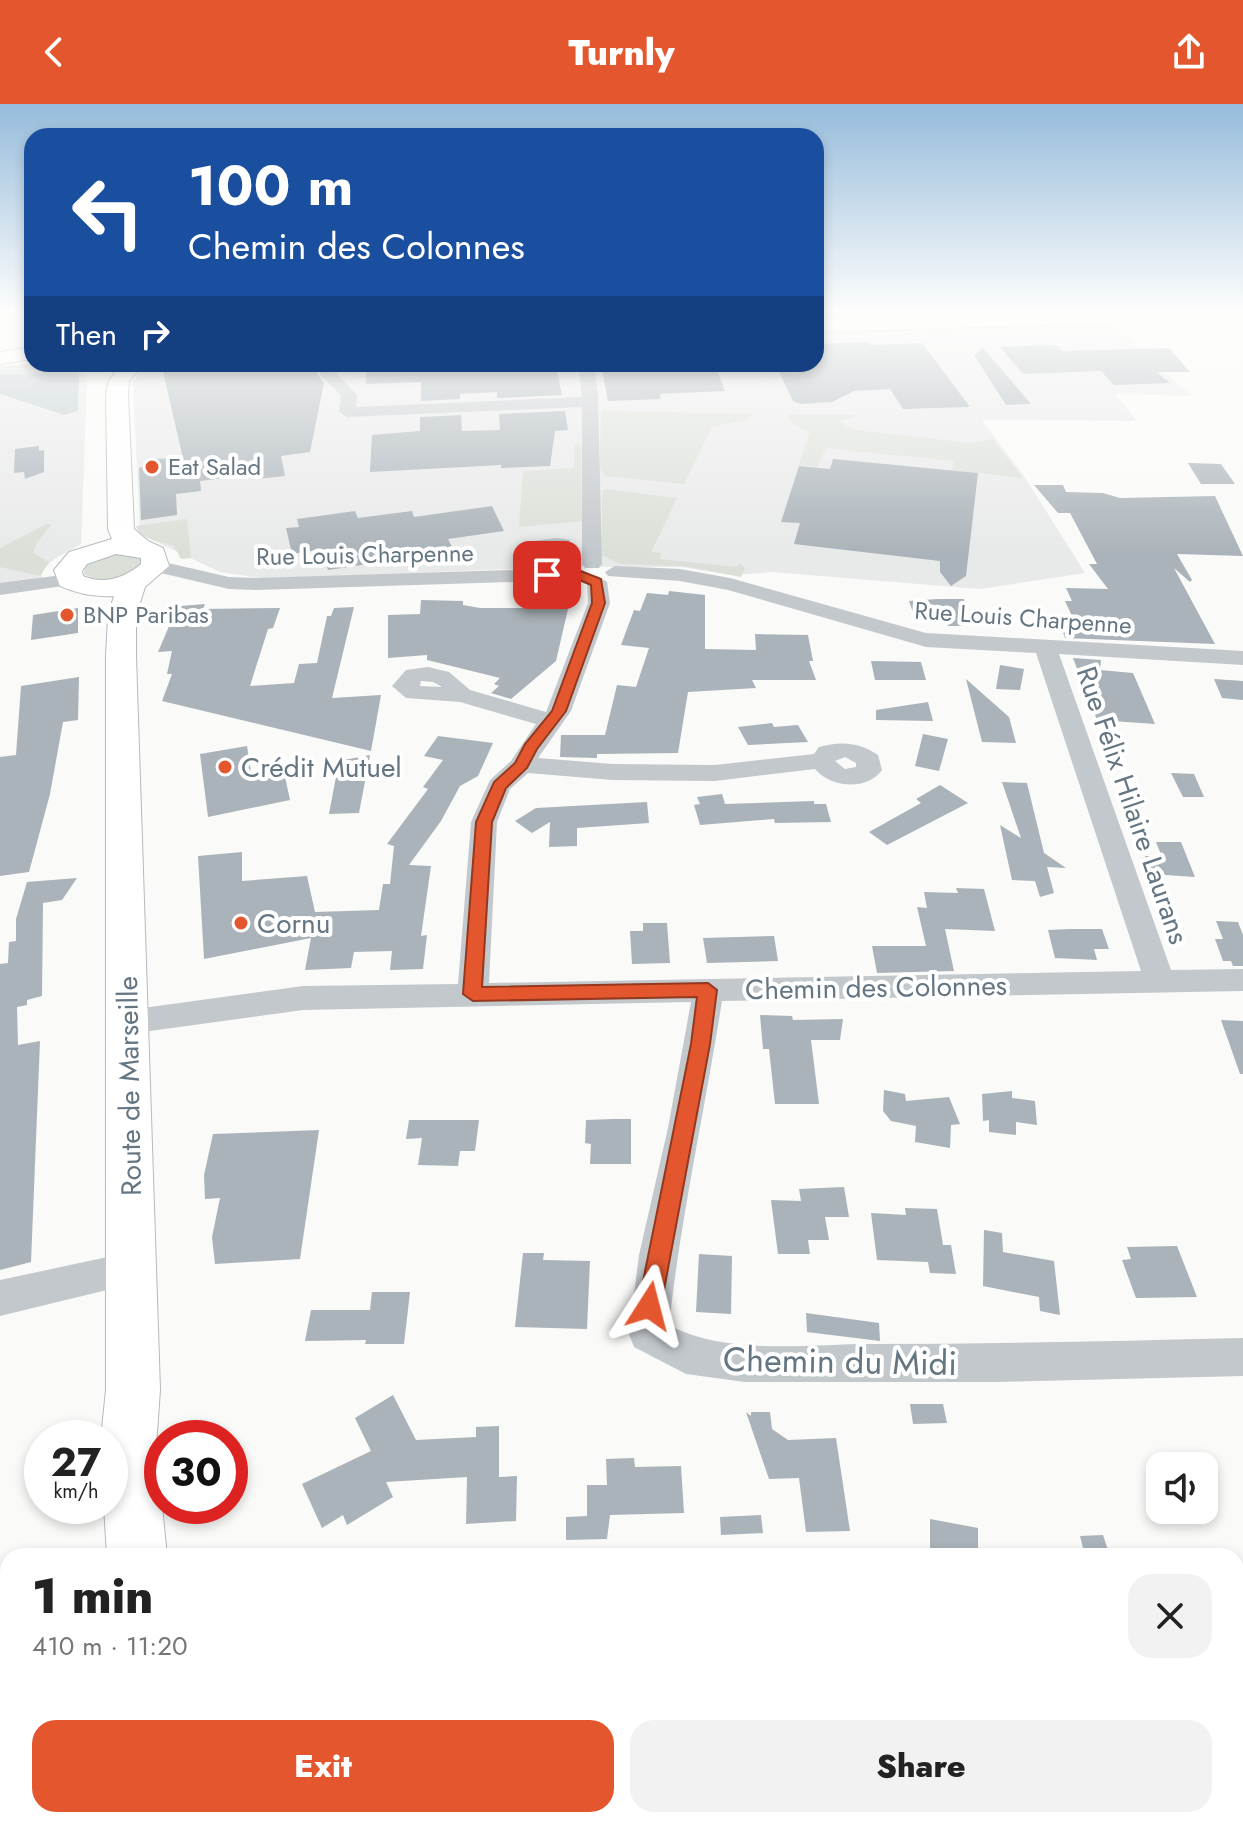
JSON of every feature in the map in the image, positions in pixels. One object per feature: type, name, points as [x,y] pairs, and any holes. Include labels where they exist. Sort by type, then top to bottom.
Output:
[{"type":"main road","points":[[93,551],[100,537],[101,393]]},
{"type":"main road","points":[[117,393],[121,529],[124,537],[147,556],[150,572],[117,596],[70,580],[68,570],[71,564],[93,551],[114,546],[147,556]]},
{"type":"main road","name":"Route de Marseille","points":[[117,596],[128,1022],[133,1390],[128,1446],[136,1548]]},
{"type":"street","points":[[347,393],[347,412],[589,402]]},
{"type":"street","points":[[473,994],[484,822],[499,786],[522,765],[571,684],[599,603],[595,573],[588,393]]},
{"type":"street","name":"Rue Louis Charpenne","points":[[147,556],[229,583],[595,573],[701,578],[790,601],[878,630],[926,640],[1243,658]]},
{"type":"street","points":[[0,589],[70,580]]},
{"type":"street","name":"Rue Félix Hilaire Laurans","points":[[1046,649],[1160,981]]},
{"type":"street","points":[[462,695],[551,721]]},
{"type":"street","points":[[522,765],[613,772],[715,773],[822,761]]},
{"type":"street","name":"Chemin des Colonnes","points":[[128,1022],[303,998],[1243,980]]},
{"type":"street","name":"Chemin du Midi","points":[[708,990],[685,1128],[658,1255],[648,1334],[686,1355],[745,1363],[980,1364],[1243,1357]]},
{"type":"street","points":[[0,1298],[131,1269]]},
{"type":"shaded area","points":[[0,393],[87,393],[81,544],[54,559],[43,570],[41,578],[0,585]]},
{"type":"shaded area","points":[[79,393],[78,411],[64,415],[0,394]]},
{"type":"shaded area","points":[[134,393],[1189,393],[1192,396],[1115,394],[1137,421],[982,420],[1026,479],[1085,573],[980,589],[772,572],[734,575],[681,567],[559,567],[266,579],[220,572],[140,534]]},
{"type":"shaded area","points":[[601,411],[752,414],[747,419],[712,427],[684,484],[605,476],[600,469]]},
{"type":"shaded area","points":[[787,414],[858,415],[839,421],[863,431],[970,443],[993,439],[1023,478],[952,470],[954,461],[826,448],[817,467],[799,465],[810,433],[792,422]]},
{"type":"shaded area","points":[[581,444],[582,521],[519,527],[523,471],[574,468],[574,445]]},
{"type":"shaded area","points":[[602,491],[677,498],[651,552],[661,553],[660,559],[737,567],[740,563],[745,568],[741,577],[683,566],[620,564],[602,555]]},
{"type":"shaded area","points":[[187,519],[191,558],[181,559],[174,546],[147,538],[136,526]]},
{"type":"shaded area","points":[[47,524],[51,525],[33,553],[49,562],[40,576],[0,567],[0,548]]},
{"type":"shaded area","points":[[557,538],[570,540],[564,565],[532,566],[525,560],[525,542]]},
{"type":"shaded area","points":[[108,553],[136,553],[144,560],[140,569],[112,579],[91,578],[84,574],[85,564]]},
{"type":"building","points":[[168,393],[322,393],[310,452],[281,456],[285,476],[258,479],[248,478],[247,475],[200,481],[201,491],[176,494],[177,515],[141,520],[139,468],[152,464],[152,459],[183,458]]},
{"type":"building","points":[[421,393],[470,393],[460,394],[460,399],[421,401]]},
{"type":"building","points":[[497,393],[562,395],[497,398]]},
{"type":"building","points":[[607,393],[672,393],[660,394],[661,399],[608,401]]},
{"type":"building","points":[[789,393],[849,393],[832,402],[800,404],[793,401]]},
{"type":"building","points":[[893,393],[960,393],[970,407],[903,409]]},
{"type":"building","points":[[999,393],[1022,393],[1031,404],[1006,405]]},
{"type":"building","points":[[565,411],[568,430],[555,431],[550,466],[501,468],[501,465],[370,472],[372,435],[420,431],[420,417],[461,415],[462,431],[500,430],[499,414]]},
{"type":"building","points":[[39,446],[39,451],[44,450],[44,472],[25,479],[24,472],[14,473],[15,449]]},
{"type":"building","points":[[833,459],[978,473],[966,576],[951,586],[940,572],[940,561],[794,544],[800,523],[781,522],[799,466],[830,469]]},
{"type":"building","points":[[1188,463],[1221,464],[1235,484],[1201,484]]},
{"type":"building","points":[[1034,485],[1063,485],[1066,492],[1103,493],[1120,498],[1215,496],[1243,556],[1177,554],[1192,580],[1190,582],[1174,568],[1215,644],[1065,638],[1061,627],[1077,627],[1065,601],[1072,601],[1066,588],[1108,589],[1089,564],[1097,564],[1070,513],[1058,513]]},
{"type":"building","points":[[492,506],[504,531],[448,539],[454,551],[328,570],[322,549],[292,554],[286,528],[299,527],[297,519],[355,511],[358,518],[412,511],[414,517]]},
{"type":"building","points":[[669,591],[705,595],[705,649],[756,650],[755,634],[808,635],[813,661],[809,661],[816,680],[752,680],[756,688],[688,692],[678,753],[560,757],[561,735],[605,735],[617,685],[636,687],[649,648],[621,645],[634,610],[640,611],[647,593],[668,595]]},
{"type":"building","points":[[540,595],[571,596],[556,661],[511,699],[491,693],[499,686],[494,684],[500,678],[427,660],[427,655],[388,658],[388,615],[420,614],[421,600],[463,601],[463,605],[480,608],[537,608]]},
{"type":"building","points":[[964,599],[968,626],[948,626],[946,621],[916,621],[909,601]]},
{"type":"building","points":[[205,604],[203,609],[280,608],[273,628],[268,629],[250,686],[294,683],[299,664],[317,663],[327,616],[331,616],[334,608],[354,607],[332,698],[381,695],[371,751],[162,701],[172,674],[167,674],[172,651],[158,652],[170,624],[161,624],[168,607]]},
{"type":"building","points":[[78,608],[78,633],[31,640],[33,615]]},
{"type":"building","points":[[1073,658],[1101,660],[1100,670],[1133,673],[1155,724],[1097,720]]},
{"type":"building","points":[[871,661],[921,662],[926,680],[875,680]]},
{"type":"building","points":[[1000,665],[1024,669],[1020,690],[996,689]]},
{"type":"building","points":[[79,677],[78,720],[63,722],[50,794],[29,872],[0,876],[0,757],[16,755],[21,686]]},
{"type":"building","points":[[966,679],[1009,717],[1016,743],[982,742]]},
{"type":"building","points":[[1214,679],[1243,681],[1243,700],[1222,698]]},
{"type":"building","points":[[928,702],[933,721],[876,720],[876,710]]},
{"type":"building","points":[[772,723],[774,727],[798,725],[808,742],[748,745],[738,727]]},
{"type":"building","points":[[923,734],[948,739],[939,771],[915,766]]},
{"type":"building","points":[[438,736],[493,743],[478,776],[460,786],[441,821],[409,865],[431,866],[421,936],[427,935],[423,969],[390,970],[392,951],[354,952],[351,968],[305,970],[311,938],[204,959],[198,856],[242,852],[242,881],[307,876],[315,912],[379,910],[383,884],[390,884],[394,846],[387,844],[428,789],[423,787],[443,760],[424,756]]},
{"type":"building","points":[[247,746],[252,778],[284,772],[290,800],[208,817],[200,754]]},
{"type":"building","points":[[370,755],[359,813],[329,814],[339,761]]},
{"type":"building","points":[[1171,773],[1194,774],[1204,797],[1183,797]]},
{"type":"building","points":[[1002,782],[1027,783],[1044,853],[1066,868],[1047,867],[1054,893],[1040,897],[1035,881],[1012,880],[1000,825],[1021,838]]},
{"type":"building","points":[[940,785],[968,803],[887,845],[869,832],[921,803],[916,799]]},
{"type":"building","points":[[722,794],[725,804],[814,801],[814,804],[826,804],[831,822],[775,823],[774,819],[700,825],[694,805],[700,804],[697,797]]},
{"type":"building","points":[[647,802],[649,823],[577,828],[577,846],[549,847],[550,822],[532,833],[515,821],[536,808]]},
{"type":"building","points":[[1156,842],[1181,842],[1195,877],[1151,874],[1145,856],[1162,857]]},
{"type":"building","points":[[77,878],[62,900],[43,903],[42,996],[17,1007],[18,1045],[40,1041],[31,1262],[0,1270],[0,964],[8,963],[9,942],[16,941],[16,919],[27,882]]},
{"type":"building","points":[[956,888],[984,889],[995,931],[945,929],[954,971],[877,973],[872,946],[926,946],[917,907],[927,908],[924,892],[958,893]]},
{"type":"building","points":[[1216,921],[1238,922],[1243,935],[1243,966],[1233,966],[1231,961],[1223,961],[1215,939],[1223,939]]},
{"type":"building","points":[[643,923],[667,923],[670,963],[632,964],[630,931],[643,931]]},
{"type":"building","points":[[1102,929],[1109,949],[1094,949],[1097,960],[1055,958],[1048,930]]},
{"type":"building","points":[[774,936],[778,961],[707,963],[703,938]]},
{"type":"building","points":[[760,1015],[792,1016],[793,1020],[843,1019],[840,1040],[811,1040],[819,1104],[775,1104],[769,1049],[763,1049]]},
{"type":"building","points":[[1221,1020],[1243,1021],[1243,1074],[1240,1074]]},
{"type":"building","points":[[884,1090],[905,1094],[906,1101],[949,1097],[960,1124],[951,1125],[950,1148],[915,1142],[916,1126],[891,1121],[883,1111]]},
{"type":"building","points":[[1012,1091],[1012,1098],[1035,1101],[1037,1125],[1016,1122],[1016,1135],[989,1132],[989,1120],[983,1121],[982,1094]]},
{"type":"building","points":[[631,1119],[631,1164],[590,1164],[591,1144],[585,1143],[586,1120]]},
{"type":"building","points":[[409,1120],[479,1120],[475,1151],[460,1151],[458,1166],[418,1165],[422,1138],[406,1139]]},
{"type":"building","points":[[319,1130],[300,1259],[215,1264],[212,1237],[220,1198],[205,1199],[204,1175],[213,1134]]},
{"type":"building","points":[[844,1187],[849,1217],[825,1217],[829,1240],[808,1240],[810,1254],[778,1254],[771,1200],[801,1201],[799,1189]]},
{"type":"building","points":[[905,1208],[937,1209],[943,1245],[951,1245],[956,1274],[930,1273],[928,1262],[877,1260],[871,1213],[906,1215]]},
{"type":"building","points":[[984,1230],[1002,1233],[1003,1252],[1054,1261],[1060,1315],[1040,1311],[1039,1297],[983,1286]]},
{"type":"building","points":[[1177,1246],[1197,1297],[1136,1298],[1122,1260],[1131,1259],[1127,1247]]},
{"type":"building","points":[[523,1253],[544,1253],[543,1260],[590,1261],[587,1329],[515,1327]]},
{"type":"building","points":[[699,1254],[732,1256],[731,1314],[696,1312]]},
{"type":"building","points":[[372,1292],[410,1292],[404,1344],[365,1344],[366,1340],[305,1341],[311,1310],[370,1310]]},
{"type":"building","points":[[806,1313],[879,1323],[880,1341],[807,1332]]},
{"type":"building","points":[[393,1395],[416,1440],[476,1437],[476,1427],[499,1426],[499,1477],[517,1476],[516,1521],[466,1524],[467,1477],[386,1482],[393,1497],[347,1525],[343,1515],[322,1528],[302,1484],[371,1451],[355,1418]]},
{"type":"building","points":[[910,1404],[943,1404],[947,1423],[913,1424]]},
{"type":"building","points":[[746,1412],[751,1416],[751,1412],[770,1412],[772,1429],[788,1440],[836,1438],[850,1531],[806,1532],[799,1478],[769,1479]]},
{"type":"building","points":[[634,1458],[635,1467],[681,1466],[684,1513],[610,1515],[607,1539],[566,1540],[566,1517],[587,1516],[587,1485],[607,1485],[606,1459]]},
{"type":"building","points":[[761,1515],[763,1533],[721,1535],[720,1517]]},
{"type":"building","points":[[930,1519],[978,1528],[978,1548],[930,1548]]},
{"type":"building","points":[[1103,1535],[1107,1548],[1083,1548],[1080,1536]]},
{"type":"place","name":"Eat Salad","points":[[152,467]]},
{"type":"place","name":"BNP Paribas","points":[[67,615]]},
{"type":"place","name":"Crédit Mutuel","points":[[225,767]]},
{"type":"place","name":"Cornu","points":[[241,923]]},
{"type":"route","points":[[547,575],[578,574],[585,580],[597,582],[599,603],[559,711],[530,748],[522,765],[499,786],[484,822],[473,994],[708,990],[701,1044],[649,1306]]}]
